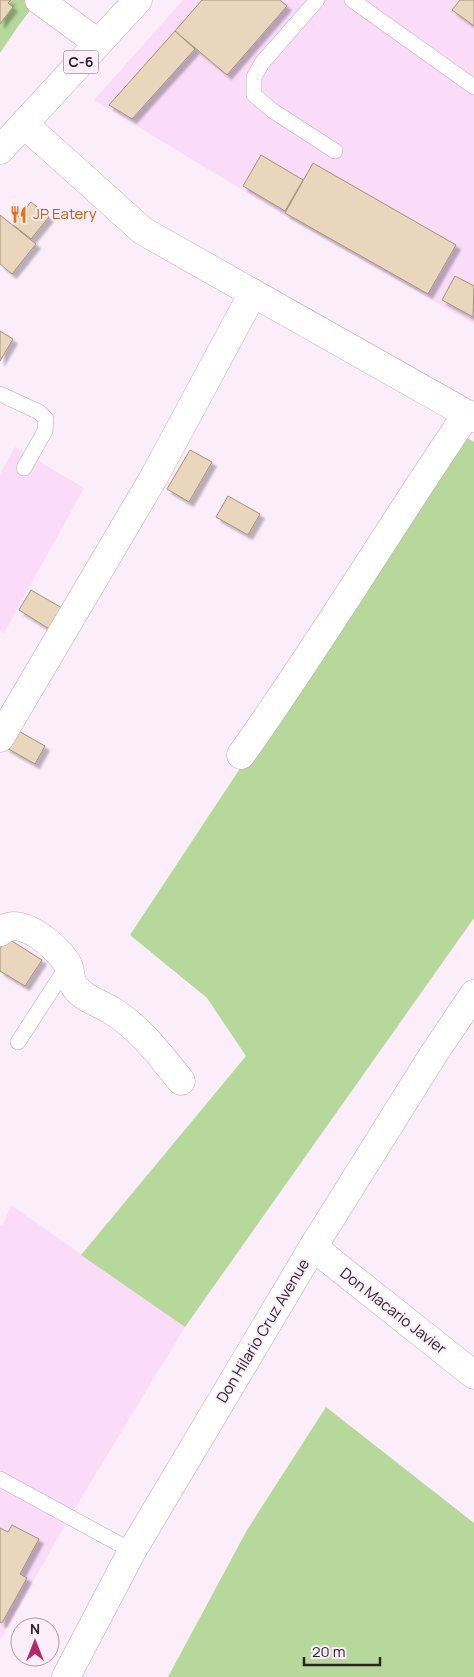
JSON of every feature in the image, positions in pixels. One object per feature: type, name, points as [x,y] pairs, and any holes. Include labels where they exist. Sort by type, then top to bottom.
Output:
[{"type":"street","points":[[39,0],[98,43]]},
{"type":"street","name":"C-6","points":[[0,150],[138,0]]},
{"type":"street","points":[[24,124],[143,231],[471,416],[419,484],[330,624],[241,755]]},
{"type":"street","points":[[0,738],[154,477],[253,292]]},
{"type":"street","points":[[0,932],[9,926],[17,925],[28,929],[52,946],[68,966],[75,987],[93,1001],[111,1010],[146,1038],[181,1081]]},
{"type":"street","name":"Don Hilario Cruz Avenue","points":[[66,1677],[132,1551],[313,1247],[433,1055],[474,994]]},
{"type":"street","name":"Don Macario Javier","points":[[313,1247],[474,1375]]},
{"type":"lane","points":[[317,0],[262,63],[254,77],[254,95],[274,111],[335,151]]},
{"type":"lane","points":[[352,0],[474,87]]},
{"type":"lane","points":[[0,394],[40,412],[46,418],[45,431],[24,468]]},
{"type":"lane","points":[[18,1042],[68,966]]},
{"type":"lane","points":[[0,1479],[132,1551]]},
{"type":"shaded area","points":[[183,0],[474,0],[474,324],[282,214],[94,100]]},
{"type":"shaded area","points":[[15,447],[84,488],[4,633],[0,631],[0,474]]},
{"type":"shaded area","points":[[11,1205],[185,1327],[72,1513],[13,1617],[10,1617],[10,1622],[0,1640],[0,1224],[3,1225]]},
{"type":"green space","points":[[0,0],[38,0],[0,53]]},
{"type":"green space","points":[[461,434],[474,442],[474,918],[185,1327],[81,1255],[246,1056],[207,998],[130,935]]},
{"type":"green space","points":[[326,1407],[474,1523],[474,1677],[168,1677],[247,1530]]},
{"type":"building","points":[[0,0],[11,0],[8,3],[13,7],[0,24]]},
{"type":"building","points":[[202,0],[280,0],[287,6],[227,75],[175,31]]},
{"type":"building","points":[[460,0],[474,0],[474,26],[452,10]]},
{"type":"building","points":[[175,31],[195,49],[132,119],[109,105]]},
{"type":"building","points":[[261,155],[303,180],[285,211],[243,186]]},
{"type":"building","points":[[313,163],[456,245],[428,294],[285,213]]},
{"type":"building","points":[[31,202],[49,217],[31,239],[12,224]]},
{"type":"building","points":[[0,215],[36,244],[12,274],[0,264]]},
{"type":"building","points":[[455,276],[474,286],[473,317],[442,300]]},
{"type":"building","points":[[0,331],[13,339],[0,361]]},
{"type":"building","points":[[190,450],[212,462],[189,502],[167,489]]},
{"type":"building","points":[[228,496],[260,514],[248,535],[216,517]]},
{"type":"building","points":[[31,590],[67,611],[54,632],[19,610]]},
{"type":"building","points":[[15,729],[45,746],[35,764],[5,747]]},
{"type":"building","points":[[7,938],[42,960],[25,986],[0,971],[0,949]]},
{"type":"building","points":[[12,1525],[39,1539],[20,1574],[27,1578],[2,1623],[0,1622],[0,1528],[8,1532]]},
{"type":"place","name":"JP Eatery","points":[[19,214]]}]
